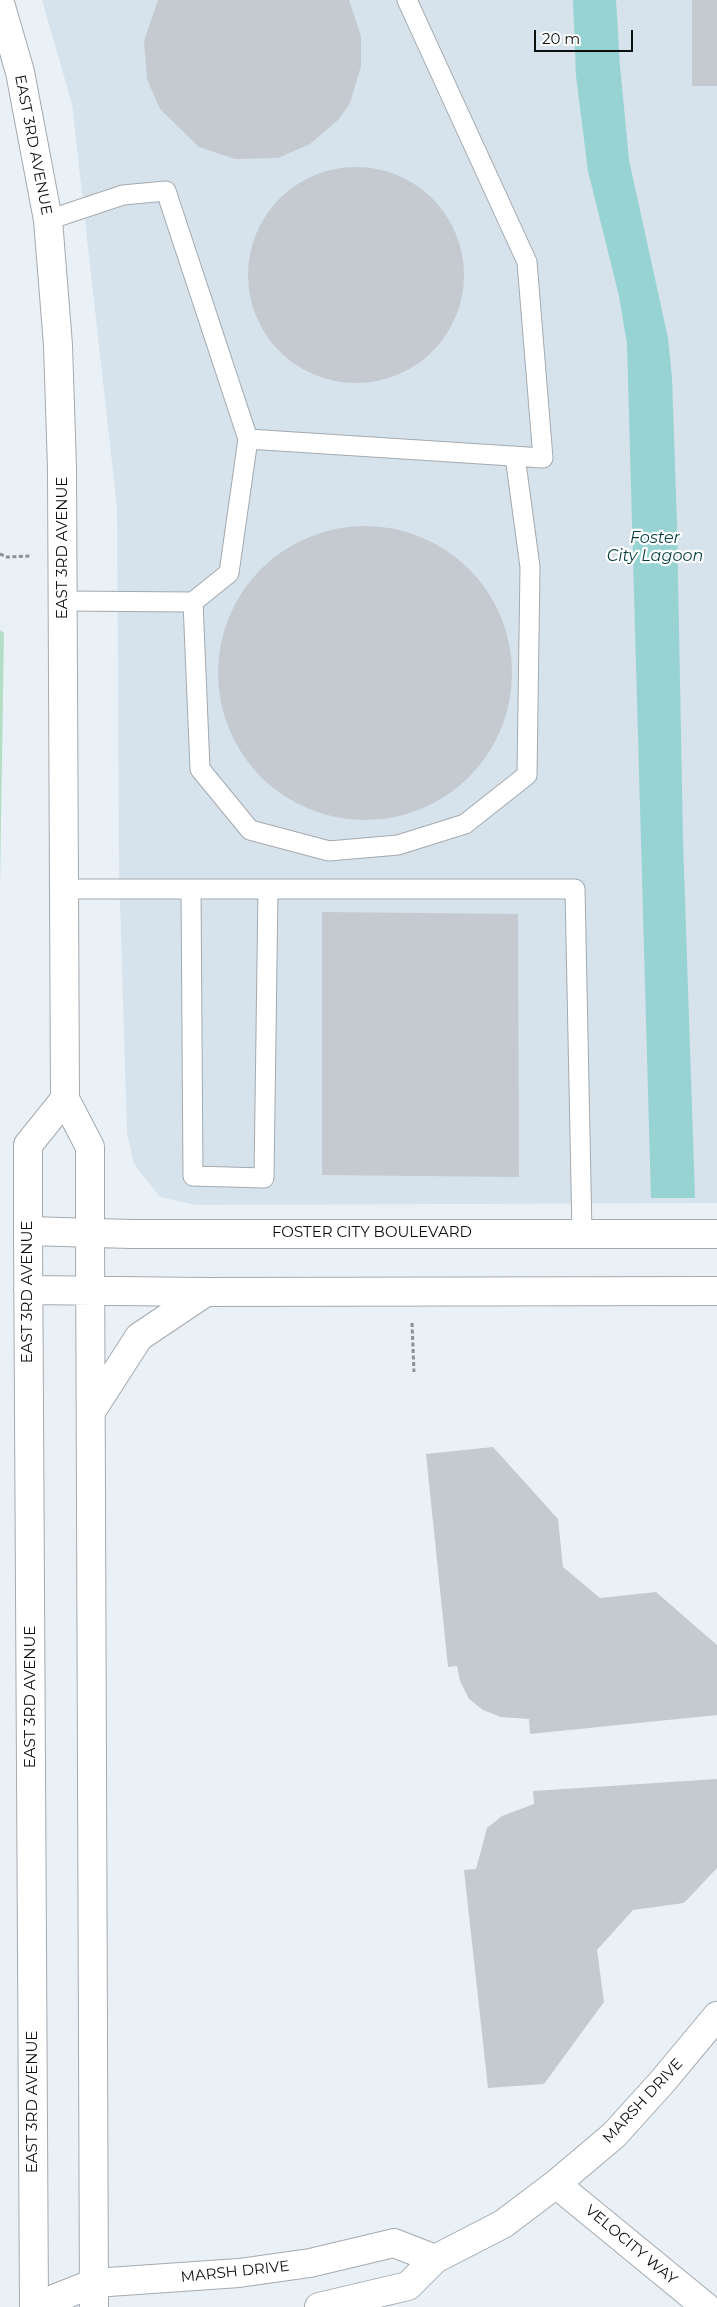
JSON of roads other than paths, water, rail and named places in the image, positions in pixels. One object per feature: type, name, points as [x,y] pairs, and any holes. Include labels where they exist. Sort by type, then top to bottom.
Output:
[{"type":"main road","name":"EAST 3RD AVENUE","points":[[0,3],[20,72],[48,220],[59,392],[63,601],[65,1100],[90,1147],[94,2295]]},
{"type":"main road","name":"EAST 3RD AVENUE","points":[[34,2307],[28,1145],[65,1100]]},
{"type":"main road","name":"FOSTER CITY BOULEVARD","points":[[28,1231],[90,1233],[717,1234]]},
{"type":"main road","points":[[28,1290],[91,1292],[717,1291]]},
{"type":"main road","points":[[92,1410],[139,1336],[206,1292]]},
{"type":"main road","name":"MARSH DRIVE","points":[[320,2307],[408,2286],[435,2259],[503,2224],[556,2184],[614,2135],[662,2082],[717,2016]]},
{"type":"main road","name":"VELOCITY WAY","points":[[556,2184],[706,2307]]},
{"type":"main road","name":"MARSH DRIVE","points":[[34,2307],[94,2295],[310,2264],[394,2243],[435,2259]]},
{"type":"lane","points":[[248,439],[543,458],[527,262],[406,0]]},
{"type":"lane","points":[[48,220],[123,195],[166,191],[248,439],[229,573],[193,602],[63,601]]},
{"type":"lane","points":[[193,602],[200,769],[250,830],[329,851],[398,845],[465,824],[526,775],[530,567],[515,456]]},
{"type":"lane","points":[[65,889],[575,889],[582,1233]]},
{"type":"lane","points":[[191,889],[193,1176],[264,1178],[268,889]]},
{"type":"water","name":"Foster City Lagoon","points":[[573,0],[616,0],[629,160],[668,338],[672,378],[677,524],[683,840],[695,1198],[651,1198],[627,344],[619,296],[588,171],[576,76]]}]
